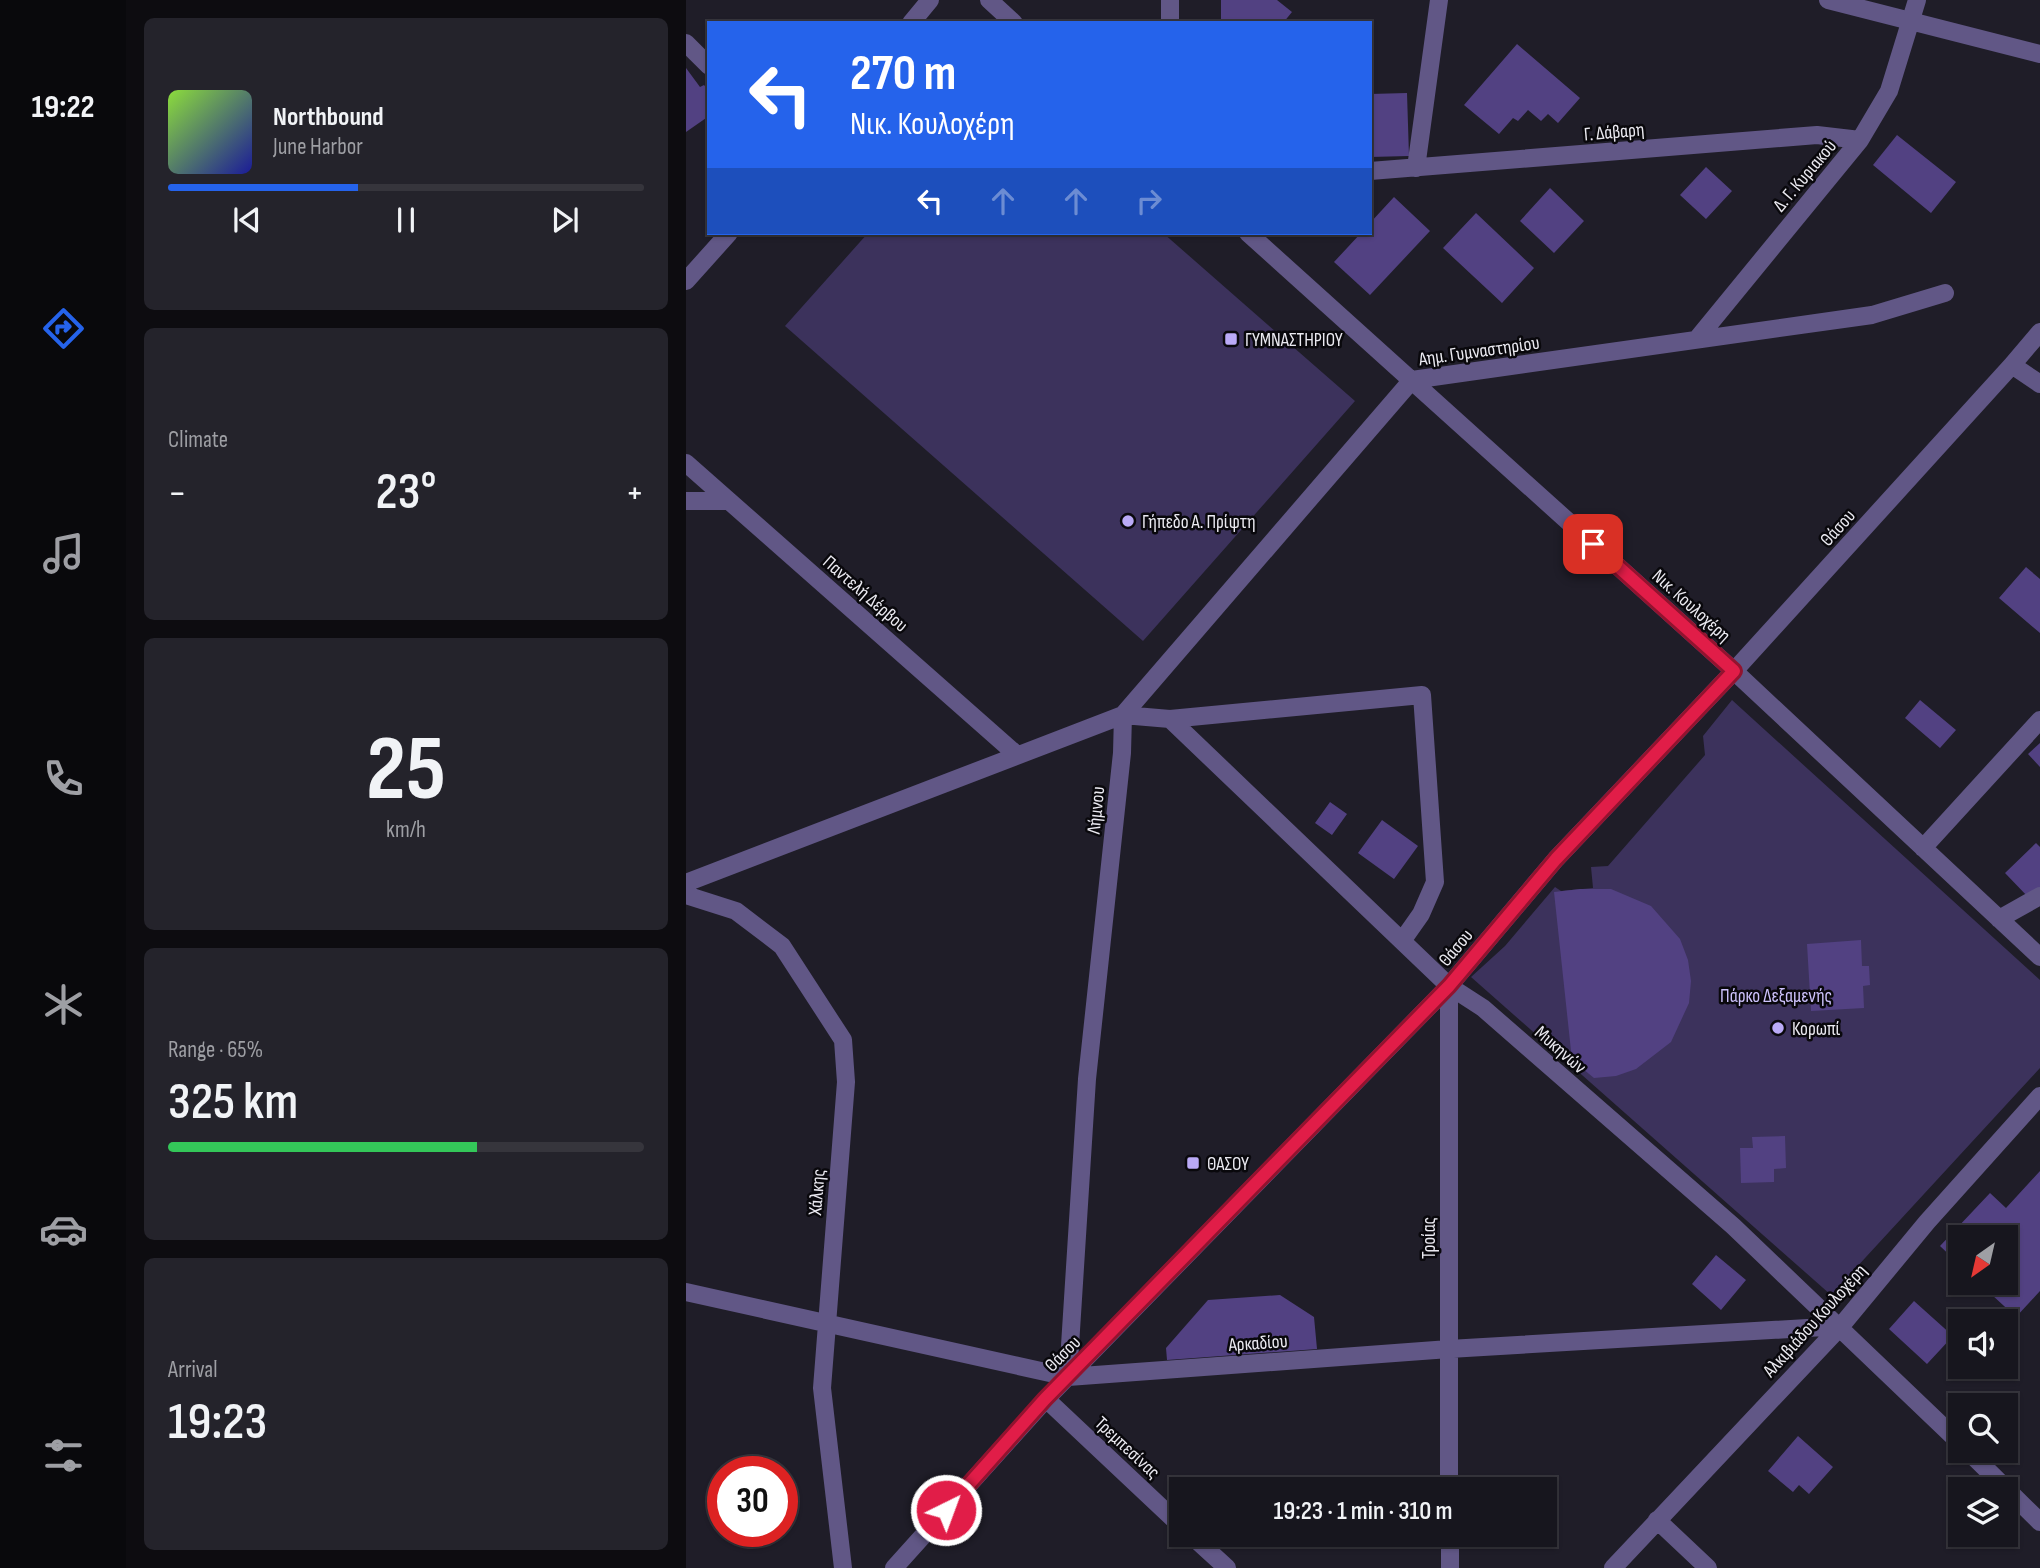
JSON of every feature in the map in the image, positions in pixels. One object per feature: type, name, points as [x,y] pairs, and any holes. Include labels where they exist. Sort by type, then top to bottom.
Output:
[{"type":"street","points":[[913,21],[930,0]]},
{"type":"street","points":[[989,0],[1012,21]]},
{"type":"street","points":[[1170,0],[1170,21]]},
{"type":"street","points":[[1416,168],[1439,0]]},
{"type":"street","points":[[1828,0],[2040,54]]},
{"type":"street","name":"Δ. Γ. Κυριακού","points":[[1697,339],[1860,140],[1889,91],[1917,0]]},
{"type":"street","points":[[686,43],[707,64]]},
{"type":"street","name":"Γ. Δάβαρη","points":[[1372,171],[1817,135],[1860,140]]},
{"type":"street","points":[[686,281],[727,235]]},
{"type":"street","name":"Νικ. Κουλοχέρη","points":[[1250,235],[1734,671],[2040,957]]},
{"type":"street","name":"Αημ. Γυμναστηρίου","points":[[1123,715],[1412,380],[1872,315],[1945,293]]},
{"type":"street","name":"Θάσου","points":[[894,1568],[1045,1399],[1449,986],[1556,859],[1734,671],[2040,331]]},
{"type":"street","points":[[2012,365],[2040,384]]},
{"type":"street","name":"Παντελή Δέρβου","points":[[686,463],[1017,755]]},
{"type":"street","points":[[686,501],[729,501]]},
{"type":"street","points":[[686,886],[688,882],[1123,715],[1170,719],[1422,695],[1435,882],[1421,914],[1402,941]]},
{"type":"street","name":"Λήμνου","points":[[1068,1377],[1087,1079],[1122,753],[1123,715]]},
{"type":"street","name":"Μυκηνών","points":[[1170,719],[1449,986],[1483,1008],[1734,1226],[1841,1325],[1948,1431]]},
{"type":"street","points":[[1923,848],[2040,720]]},
{"type":"street","name":"Χάλκης","points":[[686,895],[736,911],[782,946],[843,1040],[846,1082],[822,1388],[843,1568]]},
{"type":"street","points":[[1999,919],[2040,896]]},
{"type":"street","name":"Τροίας","points":[[1449,986],[1450,1477]]},
{"type":"street","name":"Αλκιβιάδου Κουλοχέρη","points":[[1613,1568],[1841,1325],[1927,1222],[2040,1096]]},
{"type":"street","name":"Αρκαδίου","points":[[686,1292],[1068,1377],[1449,1349],[1841,1325]]},
{"type":"street","name":"Τρεμπεσίνας","points":[[1045,1399],[1169,1515]]},
{"type":"street","points":[[1980,1463],[2040,1522]]},
{"type":"street","points":[[1657,1520],[1708,1568]]},
{"type":"street","points":[[1204,1547],[1227,1568]]},
{"type":"street","points":[[1450,1547],[1450,1568]]},
{"type":"green space","name":"Γήπεδο Α. Πρίφτη","points":[[866,235],[1165,235],[1355,401],[1143,641],[785,326]]},
{"type":"green space","name":"Πάρκο Δεξαμενής","points":[[1732,700],[2040,980],[2040,1068],[1831,1295],[1471,977],[1505,946],[1555,887],[1561,891],[1593,888],[1591,867],[1608,866],[1705,755],[1703,736]]},
{"type":"building","points":[[1221,0],[1277,0],[1292,12],[1285,21],[1221,21]]},
{"type":"building","points":[[1517,44],[1580,98],[1558,123],[1548,114],[1541,121],[1528,110],[1518,121],[1513,118],[1499,134],[1464,105]]},
{"type":"building","points":[[686,68],[700,87],[704,85],[707,89],[707,117],[686,132]]},
{"type":"building","points":[[1407,93],[1409,156],[1372,157],[1372,94]]},
{"type":"building","points":[[1897,135],[1956,182],[1931,213],[1873,165]]},
{"type":"building","points":[[1706,167],[1732,191],[1706,219],[1680,195]]},
{"type":"building","points":[[1550,188],[1584,221],[1554,253],[1520,221]]},
{"type":"building","points":[[1394,197],[1430,231],[1370,295],[1334,262],[1359,235],[1372,235],[1372,221]]},
{"type":"building","points":[[1476,213],[1534,268],[1502,303],[1443,248]]},
{"type":"building","points":[[2026,567],[2040,579],[2040,633],[1999,598]]},
{"type":"building","points":[[1920,700],[1956,730],[1940,748],[1905,718]]},
{"type":"building","points":[[2040,743],[2040,767],[2028,754]]},
{"type":"building","points":[[1330,802],[1347,814],[1332,835],[1315,823]]},
{"type":"building","points":[[1382,820],[1418,846],[1394,879],[1358,853]]},
{"type":"building","points":[[2036,843],[2040,847],[2040,892],[2029,898],[2005,873]]},
{"type":"building","points":[[1611,889],[1651,906],[1680,939],[1688,960],[1691,981],[1689,1003],[1671,1042],[1636,1069],[1616,1076],[1594,1078],[1572,1060],[1554,892]]},
{"type":"building","points":[[1861,940],[1862,966],[1869,966],[1870,985],[1863,986],[1864,1008],[1811,1011],[1807,944]]},
{"type":"building","points":[[1785,1136],[1786,1168],[1774,1169],[1774,1182],[1741,1183],[1740,1148],[1753,1148],[1752,1137]]},
{"type":"building","points":[[2040,1171],[2040,1291],[2018,1315],[2018,1309],[2007,1309],[1992,1295],[2018,1295],[2018,1225],[1960,1225],[1990,1193],[2006,1208]]},
{"type":"building","points":[[1948,1238],[1948,1254],[1940,1246]]},
{"type":"building","points":[[1716,1255],[1746,1280],[1721,1310],[1692,1284]]},
{"type":"building","points":[[1280,1295],[1314,1317],[1317,1349],[1167,1360],[1166,1348],[1208,1300]]},
{"type":"building","points":[[1914,1301],[1948,1332],[1948,1341],[1927,1364],[1889,1329]]},
{"type":"building","points":[[1798,1436],[1833,1467],[1809,1494],[1799,1485],[1793,1492],[1768,1471]]},
{"type":"place","name":"ΓΥΜΝΑΣΤΗΡΙΟΥ","points":[[1231,339]]},
{"type":"place","name":"Γήπεδο Α. Πρίφτη","points":[[1128,521]]},
{"type":"place","name":"Κορωπί","points":[[1778,1028]]},
{"type":"place","name":"ΘΑΣΟΥ","points":[[1193,1163]]},
{"type":"route","points":[[946,1510],[1045,1399],[1449,986],[1556,859],[1734,671],[1593,544]]}]
